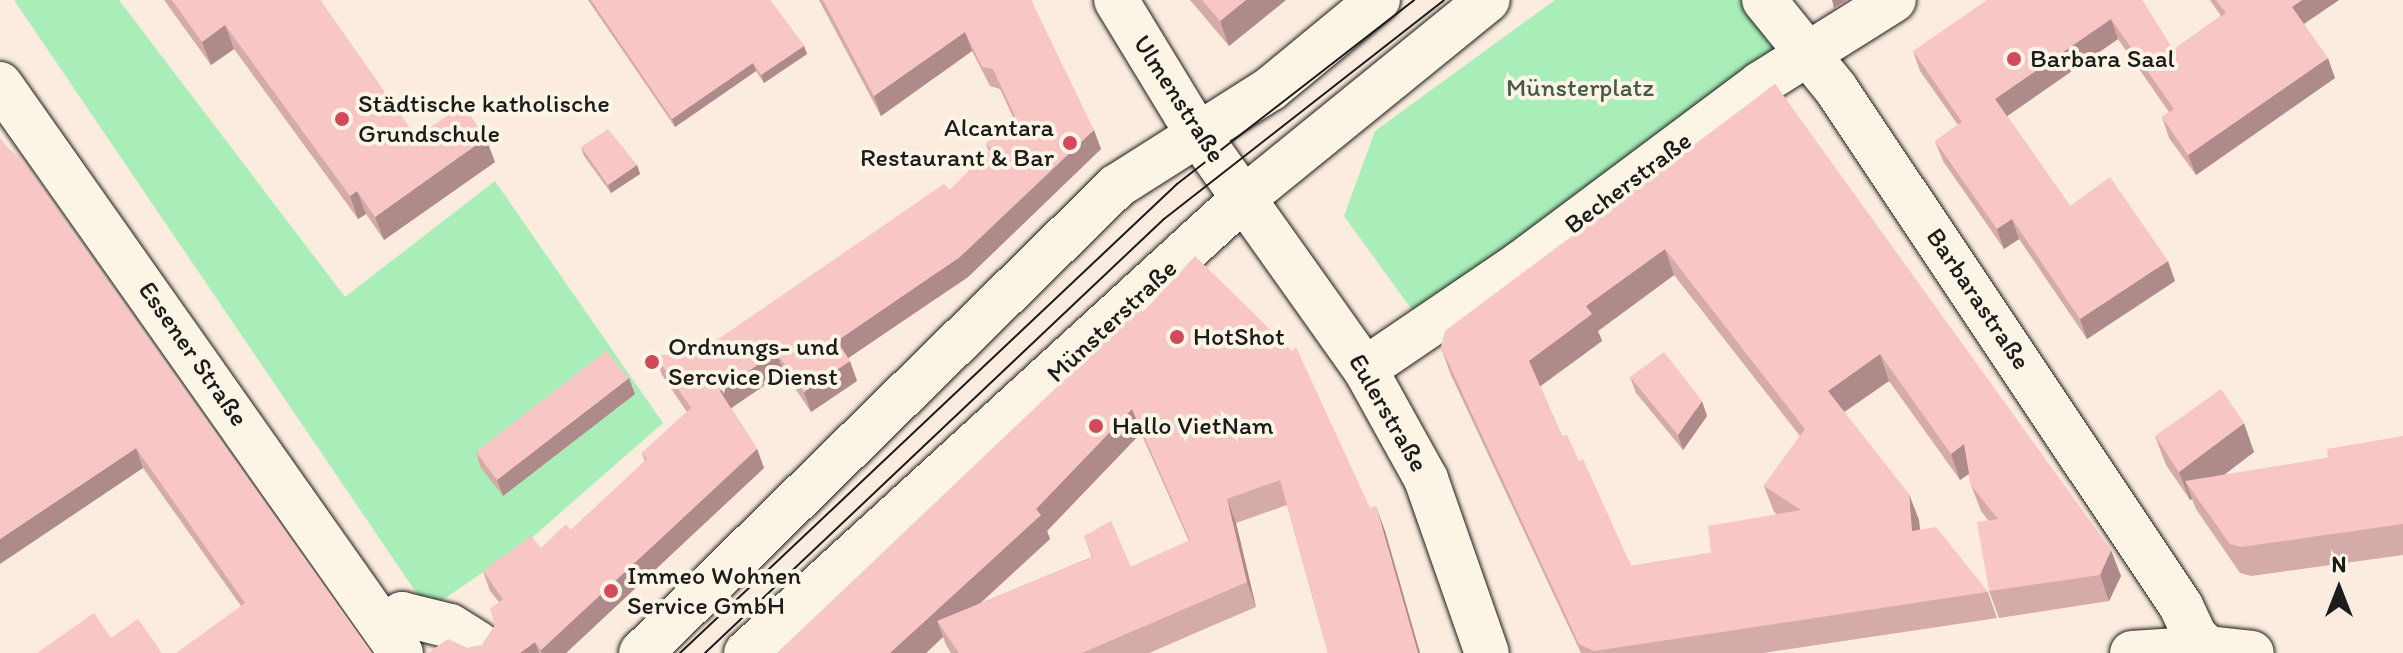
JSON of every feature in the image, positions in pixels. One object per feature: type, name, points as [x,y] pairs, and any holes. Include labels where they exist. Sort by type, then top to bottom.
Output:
[{"type":"main road","name":"Ulmenstraße","points":[[1116,0],[1197,133],[1244,198]]},
{"type":"main road","points":[[641,653],[1106,196],[1197,133],[1270,89],[1378,0]]},
{"type":"main road","name":"Münsterstraße","points":[[746,653],[1244,198],[1488,0]]},
{"type":"main road","name":"Barbarastraße","points":[[1764,0],[1807,55],[1966,282],[2181,606],[2195,636],[2208,648]]},
{"type":"main road","name":"Becherstraße","points":[[1365,369],[1807,55],[1894,0]]},
{"type":"main road","name":"Essener Straße","points":[[0,84],[393,639]]},
{"type":"main road","name":"Eulerstraße","points":[[1244,198],[1365,369],[1426,479],[1487,653]]},
{"type":"main road","points":[[2146,652],[2171,640],[2181,606]]},
{"type":"main road","name":"Essener Straße","points":[[393,639],[402,614],[450,626],[477,643]]},
{"type":"main road","points":[[2146,652],[2208,648],[2252,653]]},
{"type":"green space","points":[[14,0],[119,0],[345,297],[495,181],[663,423],[528,541],[428,610]]},
{"type":"green space","name":"Münsterplatz","points":[[1555,0],[1745,0],[1781,49],[1415,314],[1344,216],[1375,131]]},
{"type":"building","name":"Städtische katholische Grundschule","points":[[172,0],[320,0],[416,137],[463,105],[486,138],[375,217],[357,191],[350,196],[225,25],[202,42]]},
{"type":"building","points":[[591,0],[770,0],[804,46],[761,75],[753,63],[672,119]]},
{"type":"building","points":[[823,0],[1031,0],[1094,130],[960,257],[837,341],[850,361],[804,392],[776,352],[720,391],[757,449],[541,650],[535,642],[520,653],[428,653],[448,639],[468,648],[482,645],[495,625],[490,609],[503,599],[483,571],[531,536],[541,548],[566,524],[571,530],[647,459],[642,453],[691,408],[655,355],[695,355],[944,184],[950,190],[991,149],[986,144],[1015,116],[993,69],[982,67],[965,32],[874,96]]},
{"type":"building","points":[[1202,0],[1246,0],[1220,21]]},
{"type":"building","points":[[1987,0],[2142,0],[2173,50],[2226,13],[2216,0],[2302,0],[2292,7],[2328,58],[2188,155],[2162,117],[2174,109],[2111,19],[1995,99],[2070,206],[2110,177],[2168,261],[2080,319],[2012,219],[1997,229],[1935,141],[1962,122],[1913,51]]},
{"type":"building","points":[[1775,84],[2111,550],[2100,575],[1989,591],[1977,522],[1998,519],[1971,485],[1964,444],[1951,454],[1880,354],[1828,391],[1909,494],[1912,531],[1936,527],[1988,592],[1594,651],[1579,644],[1441,347],[1445,331]],"holes":[[[1665,249],[1805,429],[1764,486],[1801,510],[1708,526],[1711,553],[1631,566],[1583,459],[1579,461],[1567,435],[1562,436],[1529,361],[1592,314],[1586,306]]]},
{"type":"building","points":[[608,129],[637,165],[608,185],[581,147]]},
{"type":"building","points":[[0,138],[21,159],[372,653],[176,653],[245,603],[136,448],[0,539]]},
{"type":"building","points":[[1195,256],[1292,351],[1296,347],[1370,508],[1376,506],[1418,653],[1328,653],[1280,480],[1227,499],[1247,582],[1082,653],[959,653],[937,621],[1093,557],[1084,536],[1111,521],[1131,567],[1190,540],[1132,409],[1036,509],[1041,515],[890,653],[777,653],[1140,308],[1143,312]]},
{"type":"building","points":[[606,351],[629,378],[497,480],[476,452]]},
{"type":"building","points":[[1664,352],[1702,401],[1678,435],[1630,377]]},
{"type":"building","points":[[2221,389],[2244,423],[2179,472],[2155,436]]},
{"type":"building","points":[[2403,436],[2403,524],[2241,547],[2230,544],[2185,481],[2328,458],[2327,449]]},
{"type":"building","points":[[94,613],[111,638],[138,619],[162,653],[37,653]]},
{"type":"tram line","points":[[680,653],[1177,184],[1414,0]]},
{"type":"tram line","points":[[705,653],[1164,219],[1444,0]]},
{"type":"place","name":"Barbara Saal","points":[[2014,59]]},
{"type":"place","name":"Städtische katholische Grundschule","points":[[342,119]]},
{"type":"place","name":"Alcantara Restaurant & Bar","points":[[1070,143]]},
{"type":"place","name":"HotShot","points":[[1177,337]]},
{"type":"place","name":"Ordnungs- und Sercvice Dienst","points":[[652,362]]},
{"type":"place","name":"Hallo VietNam","points":[[1096,426]]},
{"type":"place","name":"Immeo Wohnen Service GmbH","points":[[611,591]]}]
